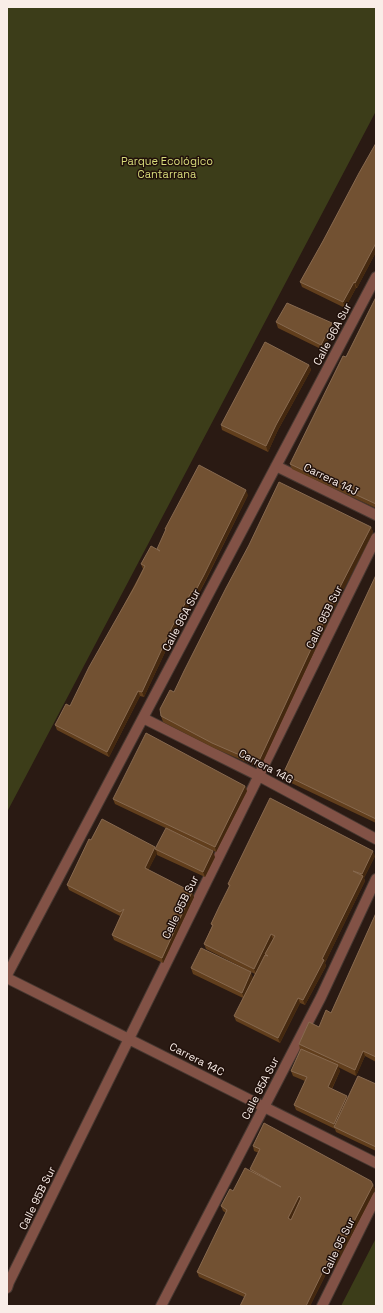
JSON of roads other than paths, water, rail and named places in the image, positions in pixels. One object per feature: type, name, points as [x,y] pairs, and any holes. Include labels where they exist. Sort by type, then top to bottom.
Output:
[{"type":"street","name":"Calle 96A Sur","points":[[7,976],[376,277]]},
{"type":"street","name":"Carrera 14J","points":[[276,466],[376,515]]},
{"type":"street","name":"Calle 95B Sur","points":[[7,1288],[376,538]]},
{"type":"street","name":"Carrera 14G","points":[[143,718],[259,776],[376,840]]},
{"type":"street","name":"Calle 95A Sur","points":[[161,1306],[321,997],[376,880]]},
{"type":"street","name":"Carrera 14C","points":[[7,976],[376,1163]]},
{"type":"street","name":"Calle 95 Sur","points":[[322,1306],[376,1197]]},
{"type":"park label","name":"Parque Ecológico Cantarrana","points":[[167,167]]}]
